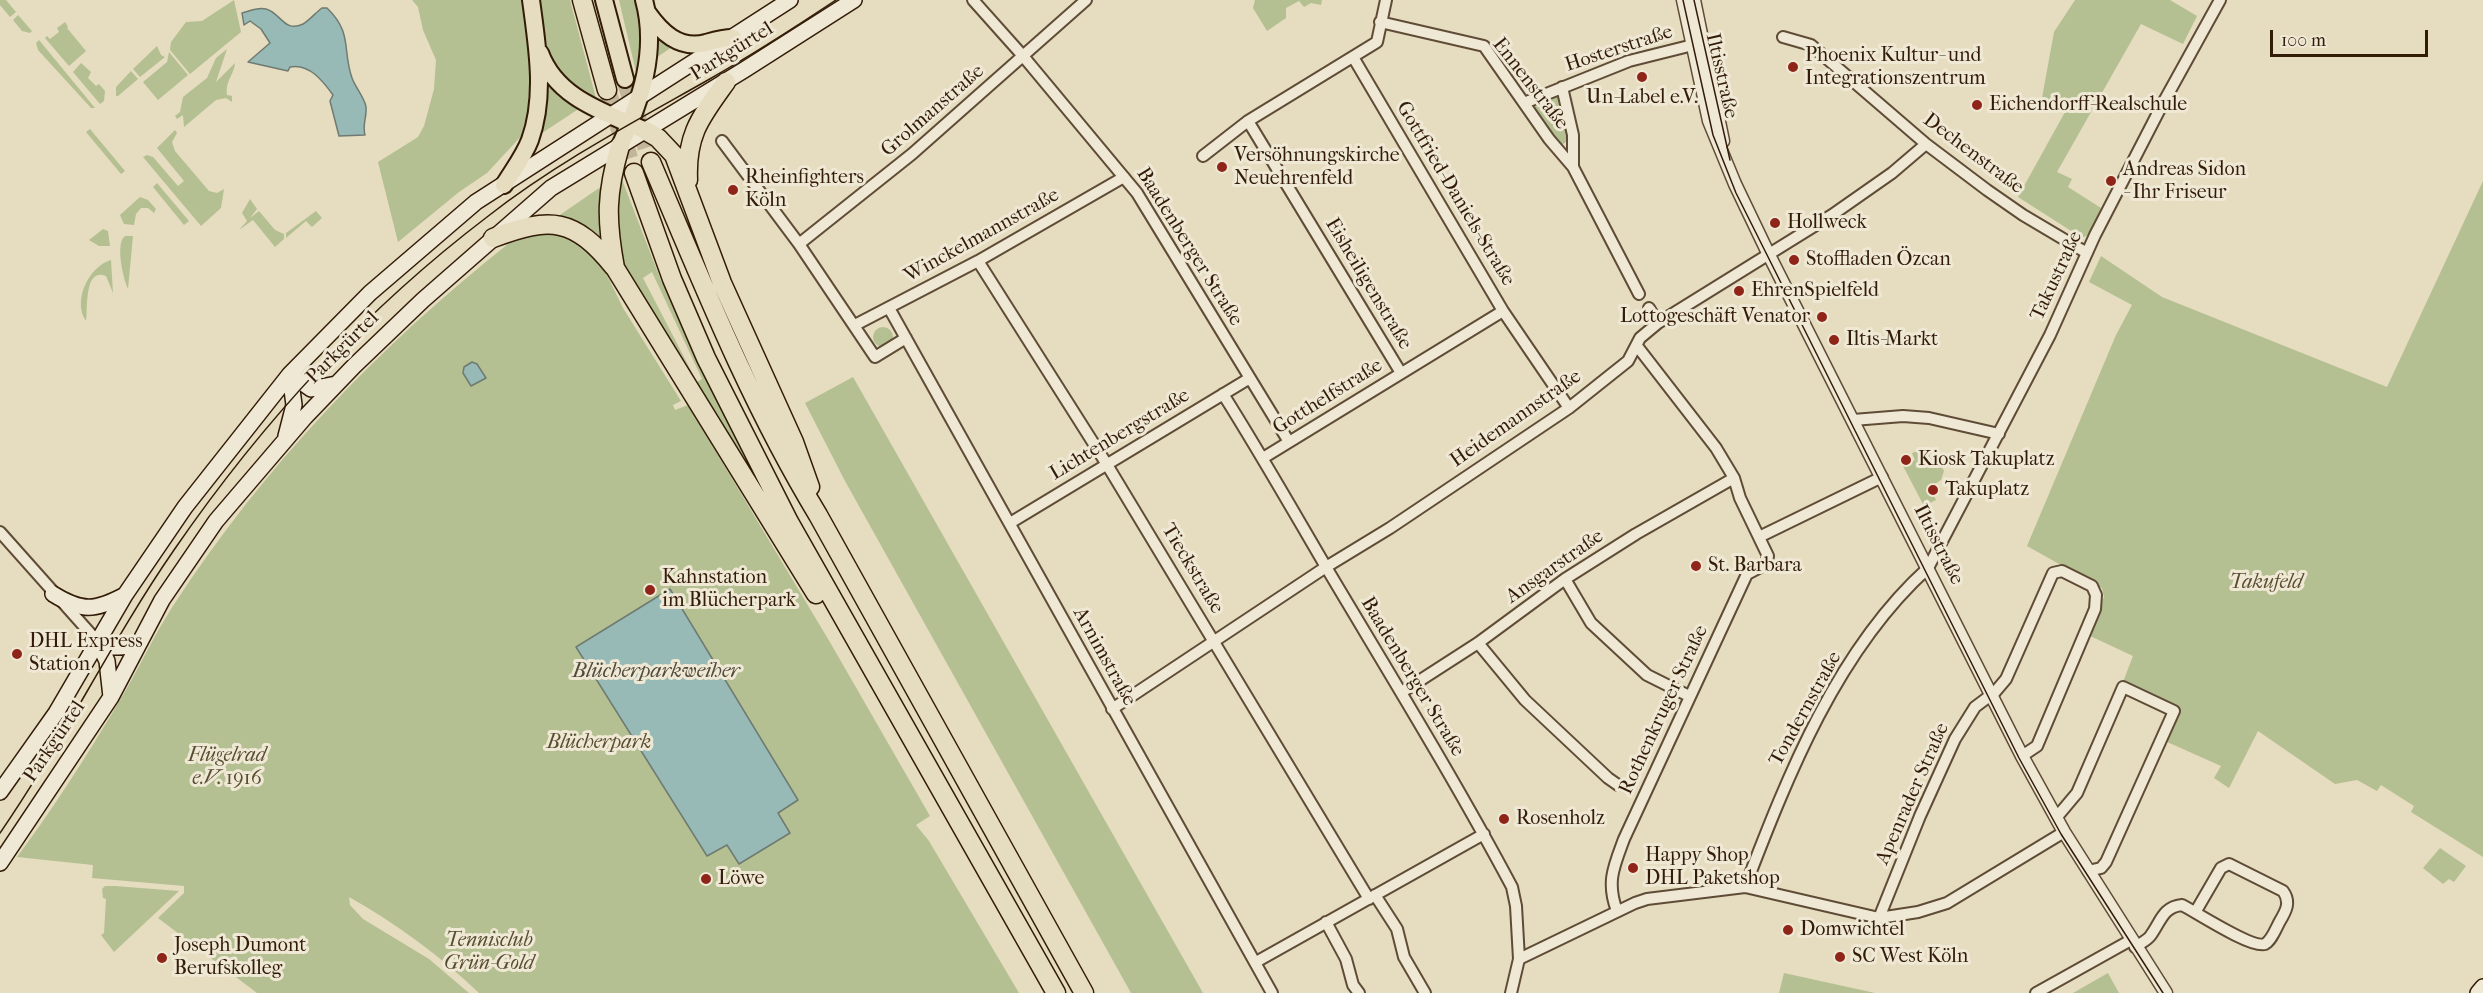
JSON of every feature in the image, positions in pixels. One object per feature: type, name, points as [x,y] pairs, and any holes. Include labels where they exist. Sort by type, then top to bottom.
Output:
[{"type":"highway","points":[[504,185],[530,141],[538,108],[531,0]]},
{"type":"highway","points":[[582,0],[607,90]]},
{"type":"highway","points":[[604,0],[625,79]]},
{"type":"highway","points":[[645,6],[660,31],[680,42],[705,43],[717,38],[734,38]]},
{"type":"highway","points":[[615,268],[607,219],[608,196],[620,146],[638,127],[640,97],[649,55],[645,6]]},
{"type":"highway","points":[[535,38],[544,63],[561,87],[580,101],[658,138],[674,155],[722,283],[794,442],[818,515]]},
{"type":"highway","points":[[694,211],[688,181],[690,147],[699,120],[726,82]]},
{"type":"highway","points":[[651,162],[736,359],[783,458],[818,515],[1084,993]]},
{"type":"highway","points":[[634,173],[672,279],[706,358],[789,522],[1056,993]]},
{"type":"highway","points":[[494,238],[529,226],[561,225],[589,239],[615,268],[850,647],[870,668]]},
{"type":"main road","name":"Parkgürtel","points":[[0,792],[56,713],[125,595],[185,507],[291,374],[370,293],[403,262],[476,202],[790,0]]},
{"type":"main road","name":"Parkgürtel","points":[[638,127],[726,82],[854,0]]},
{"type":"main road","name":"Parkgürtel","points":[[0,863],[111,697],[162,600],[216,521],[336,384],[423,300],[551,188],[620,146]]},
{"type":"main road","points":[[291,374],[311,389],[336,384]]},
{"type":"main road","points":[[285,442],[294,405],[291,374]]},
{"type":"main road","points":[[53,594],[81,608],[106,605],[125,595]]},
{"type":"main road","points":[[98,642],[115,647],[140,643]]},
{"type":"main road","points":[[98,642],[107,661],[111,697]]},
{"type":"main road","points":[[2478,993],[2483,987]]},
{"type":"street","name":"Baadenberger Straße","points":[[973,0],[1023,56],[1137,193],[1289,442]]},
{"type":"street","name":"Grolmanstraße","points":[[799,244],[912,154],[1086,0]]},
{"type":"street","points":[[1203,156],[1248,121],[1377,42],[1386,0]]},
{"type":"street","name":"Iltisstraße","points":[[1683,0],[1709,121],[1769,255],[2022,756],[2064,832],[2166,993]]},
{"type":"street","name":"Iltisstraße","points":[[1694,0],[1719,119],[1725,160]]},
{"type":"street","name":"Takustraße","points":[[1928,568],[2050,335],[2087,253],[2172,85],[2220,0]]},
{"type":"street","name":"Ennenstraße","points":[[1380,22],[1484,46],[1549,139],[1573,166],[1639,294]]},
{"type":"street","name":"Dechenstraße","points":[[1784,37],[1811,45],[1926,144],[2023,215],[2087,253]]},
{"type":"street","name":"Hosterstraße","points":[[1524,103],[1629,61],[1693,45]]},
{"type":"street","name":"Gottfried-Daniels-Straße","points":[[1353,57],[1503,311],[1569,408]]},
{"type":"street","name":"Ennenstraße","points":[[1562,87],[1573,135],[1573,166]]},
{"type":"street","name":"Eisheiligenstraße","points":[[1248,121],[1401,373]]},
{"type":"street","points":[[722,141],[799,244],[875,357],[906,338]]},
{"type":"street","name":"Heidemannstraße","points":[[1112,709],[1569,408],[1628,361],[1640,338],[1658,323],[1769,255],[1892,173],[1926,144]]},
{"type":"street","name":"Winckelmannstraße","points":[[855,325],[978,261],[1124,177]]},
{"type":"street","name":"Tieckstraße","points":[[978,261],[1106,463],[1372,897],[1397,929],[1404,957],[1425,993]]},
{"type":"street","name":"Arnimstraße","points":[[889,308],[1272,993]]},
{"type":"street","points":[[1648,308],[1658,323]]},
{"type":"street","name":"Gotthelfstraße","points":[[1263,458],[1503,311]]},
{"type":"street","points":[[1637,346],[1716,448],[1734,478],[1740,498],[1759,537],[1882,477]]},
{"type":"street","name":"Lichtenbergstraße","points":[[1010,523],[1250,378]]},
{"type":"street","name":"Baadenberger Straße","points":[[1223,394],[1402,692],[1512,887],[1519,959],[1511,993]]},
{"type":"street","points":[[1853,420],[1903,416],[1929,418],[1999,434]]},
{"type":"street","name":"Ansgarstraße","points":[[1402,692],[1478,643],[1565,579],[1636,534],[1734,478]]},
{"type":"street","points":[[0,532],[98,642]]},
{"type":"street","name":"Rothenkruger Straße","points":[[1617,911],[1611,896],[1613,867],[1689,696],[1747,574],[1766,564],[1768,556],[1759,537]]},
{"type":"street","name":"Tondernstraße","points":[[1745,887],[1788,778],[1823,708],[1850,663],[1905,587],[1928,568]]},
{"type":"street","name":"Apenrader Straße","points":[[1880,918],[1920,816],[1955,740],[1975,707],[2006,679],[2053,573],[2062,571],[2092,586],[2096,595],[2095,609],[2037,746],[2022,756]]},
{"type":"street","points":[[1565,579],[1591,623],[1647,675],[1689,696]]},
{"type":"street","points":[[1478,643],[1525,700],[1618,785]]},
{"type":"street","points":[[2056,818],[2077,793],[2123,687],[2174,711],[2106,862],[2101,868],[2088,871]]},
{"type":"street","points":[[1633,792],[1643,797]]},
{"type":"street","points":[[1519,959],[1617,911],[1647,899],[1745,887],[1880,918],[1918,912],[1947,903],[2064,832]]},
{"type":"street","points":[[1256,962],[1484,834]]},
{"type":"street","points":[[2036,993],[2133,943],[2150,938],[2164,912],[2174,906],[2182,905],[2196,911],[2251,943],[2260,945],[2270,940],[2285,912],[2288,900],[2283,891],[2229,864],[2221,868],[2196,911]]},
{"type":"street","points":[[1326,922],[1346,959],[1353,985],[1359,993]]},
{"type":"green space","points":[[0,0],[6,0],[16,12],[10,17],[0,5]]},
{"type":"green space","points":[[234,0],[241,32],[190,74],[170,50],[171,42],[186,22],[202,21]]},
{"type":"green space","points":[[412,0],[525,0],[533,104],[525,132],[487,173],[459,192],[398,242],[378,162],[418,137],[424,126],[434,89],[436,60],[423,30],[418,7]]},
{"type":"green space","points":[[539,0],[570,0],[596,98],[593,99],[578,90],[557,70],[546,45]]},
{"type":"green space","points":[[619,0],[634,0],[639,36],[636,72]]},
{"type":"green space","points":[[1255,0],[1322,0],[1321,5],[1311,3],[1304,7],[1299,1],[1286,8],[1286,18],[1267,31],[1253,8]]},
{"type":"green space","points":[[2075,0],[2170,0],[2197,16],[2183,44],[2141,24],[2057,172],[2072,179],[2068,187],[2101,208],[2088,235],[2084,237],[2018,197],[2065,112],[2042,98],[2054,32]]},
{"type":"green space","points":[[18,15],[32,31],[30,33],[22,31],[13,20]]},
{"type":"green space","points":[[65,22],[67,28],[86,51],[69,66],[45,38],[47,36],[50,39],[59,32],[57,28]]},
{"type":"green space","points":[[654,29],[675,45],[653,60]]},
{"type":"green space","points":[[39,40],[95,108],[91,108],[38,50],[36,43]]},
{"type":"green space","points":[[157,46],[161,55],[165,57],[140,77],[133,69]]},
{"type":"green space","points":[[227,49],[216,82],[235,63],[227,90],[227,95],[232,96],[232,102],[226,98],[216,100],[184,127],[183,115],[177,119],[175,116],[180,112],[183,97],[207,78],[216,58]]},
{"type":"green space","points":[[169,52],[188,75],[158,100],[143,82],[167,62]]},
{"type":"green space","points":[[81,63],[91,72],[88,78],[96,86],[99,84],[105,91],[104,101],[100,104],[73,72]]},
{"type":"green space","points":[[131,71],[138,79],[116,96],[116,87]]},
{"type":"green space","points":[[543,75],[554,90],[580,108],[536,137]]},
{"type":"green space","points":[[1560,95],[1569,140],[1563,144],[1558,144],[1531,105]]},
{"type":"green space","points":[[90,129],[125,171],[121,174],[86,132]]},
{"type":"green space","points":[[175,130],[177,133],[172,142],[175,151],[209,191],[217,193],[224,189],[221,208],[201,226],[143,157],[147,155],[153,157],[178,186],[184,181],[157,148]]},
{"type":"green space","points":[[621,177],[660,278],[701,367],[764,492],[627,273],[616,225]],"holes":[[[652,272],[702,379],[697,382],[643,278]]]},
{"type":"green space","name":"Takufeld","points":[[2483,181],[2483,857],[2411,812],[2414,806],[2381,785],[2377,791],[2357,780],[2335,784],[2258,731],[2229,788],[2214,778],[2221,766],[2165,741],[2179,708],[2123,682],[2133,656],[2088,635],[2104,597],[2102,588],[2027,546],[2116,335],[2132,305],[2089,282],[2101,256],[2162,297],[2387,387]]},
{"type":"green space","points":[[157,183],[189,221],[184,225],[153,187]]},
{"type":"green space","points":[[602,186],[599,219],[603,246],[554,219]]},
{"type":"green space","points":[[140,197],[148,200],[156,209],[154,213],[148,208],[141,208],[136,214],[134,225],[124,224],[120,215]]},
{"type":"green space","points":[[250,199],[257,209],[250,218],[259,211],[275,230],[284,234],[284,239],[275,247],[253,220],[239,230],[247,221],[242,213]]},
{"type":"green space","points":[[316,211],[322,218],[312,227],[306,221],[286,238],[286,233]]},
{"type":"green space","points":[[103,229],[108,231],[110,246],[99,246],[89,240]]},
{"type":"green space","name":"Blücherpark","points":[[525,231],[565,235],[586,249],[605,271],[623,308],[681,401],[673,405],[675,410],[688,405],[831,644],[930,816],[916,825],[929,841],[1019,993],[479,993],[417,941],[349,897],[350,905],[363,919],[429,959],[469,993],[257,993],[158,918],[184,893],[184,886],[92,878],[93,865],[17,857],[93,744],[173,606],[245,505],[326,411],[369,367],[460,283],[508,244],[499,246]]},
{"type":"green space","points":[[125,236],[133,236],[128,289],[120,253]]},
{"type":"green space","points":[[111,260],[113,293],[106,276],[94,277],[88,290],[86,321],[81,304],[85,285],[96,269]]},
{"type":"green space","points":[[883,327],[890,330],[893,337],[890,344],[883,347],[876,344],[873,337],[876,330]]},
{"type":"green space","points":[[853,377],[1203,993],[1131,993],[845,481],[805,403]]},
{"type":"green space","points":[[1926,448],[1933,452],[1944,471],[1941,480],[1930,487],[1936,500],[1924,506],[1903,466],[1915,460],[1912,453]]},
{"type":"green space","points":[[2440,848],[2466,866],[2454,882],[2449,879],[2443,884],[2423,868]]},
{"type":"green space","points":[[105,886],[179,891],[114,952],[101,935],[104,933],[106,899],[103,898],[102,889]]},
{"type":"green space","points":[[1784,973],[1875,993],[1779,993]]},
{"type":"green space","points":[[2108,973],[2119,993],[2073,993]]},
{"type":"water","points":[[322,8],[327,8],[335,17],[344,34],[352,78],[366,107],[365,135],[339,136],[330,101],[333,95],[309,70],[297,66],[290,67],[288,71],[248,62],[270,43],[261,29],[250,21],[244,25],[242,13],[266,9],[287,24],[297,26],[306,22]]},
{"type":"water","points":[[472,362],[477,364],[486,378],[471,386],[463,373],[464,367]]},
{"type":"water","name":"Blücherparkweiher","points":[[670,589],[798,800],[778,813],[790,833],[739,864],[727,845],[707,856],[576,647]]},
{"type":"tunnel","points":[[625,79],[651,162]]},
{"type":"tunnel","points":[[607,90],[634,173]]},
{"type":"tunnel","points":[[1618,785],[1633,792]]},
{"type":"tram line","points":[[0,833],[174,550],[242,458],[317,371],[357,330],[442,253],[513,197],[595,144],[741,61],[836,0]]},
{"type":"tram line","points":[[1683,0],[1713,135],[1736,193],[2019,758],[2061,834],[2163,993]]},
{"type":"tram line","points":[[1694,0],[1730,160]]},
{"type":"place","name":"Phoenix Kultur- und Integrationszentrum","points":[[1793,67]]},
{"type":"place","name":"Un-Label e.V.","points":[[1642,77]]},
{"type":"place","name":"Eichendorff-Realschule","points":[[1977,105]]},
{"type":"place","name":"Versöhnungskirche Neuehrenfeld","points":[[1222,167]]},
{"type":"place","name":"Andreas Sidon - Ihr Friseur","points":[[2111,181]]},
{"type":"place","name":"Rheinfighters Köln","points":[[733,190]]},
{"type":"place","name":"Hollweck","points":[[1775,223]]},
{"type":"place","name":"Stoffladen Özcan","points":[[1794,260]]},
{"type":"place","name":"EhrenSpielfeld","points":[[1739,291]]},
{"type":"place","name":"Lottogeschäft Venator","points":[[1822,317]]},
{"type":"place","name":"Iltis-Markt","points":[[1834,340]]},
{"type":"place","name":"Kiosk Takuplatz","points":[[1906,460]]},
{"type":"place","name":"Takuplatz","points":[[1933,490]]},
{"type":"place","name":"St. Barbara","points":[[1696,566]]},
{"type":"place","name":"Kahnstation im Blücherpark","points":[[650,590]]},
{"type":"place","name":"DHL Express Station","points":[[17,654]]},
{"type":"place","name":"Rosenholz","points":[[1504,819]]},
{"type":"place","name":"Happy Shop DHL Paketshop","points":[[1633,868]]},
{"type":"place","name":"Löwe","points":[[706,879]]},
{"type":"place","name":"Domwichtel","points":[[1788,930]]},
{"type":"place","name":"SC West Köln","points":[[1840,957]]},
{"type":"place","name":"Joseph Dumont Berufskolleg","points":[[162,958]]},
{"type":"park label","name":"Flügelrad e.V. 1916","points":[[227,768]]},
{"type":"park label","name":"Tennisclub Grün-Gold","points":[[489,952]]}]
